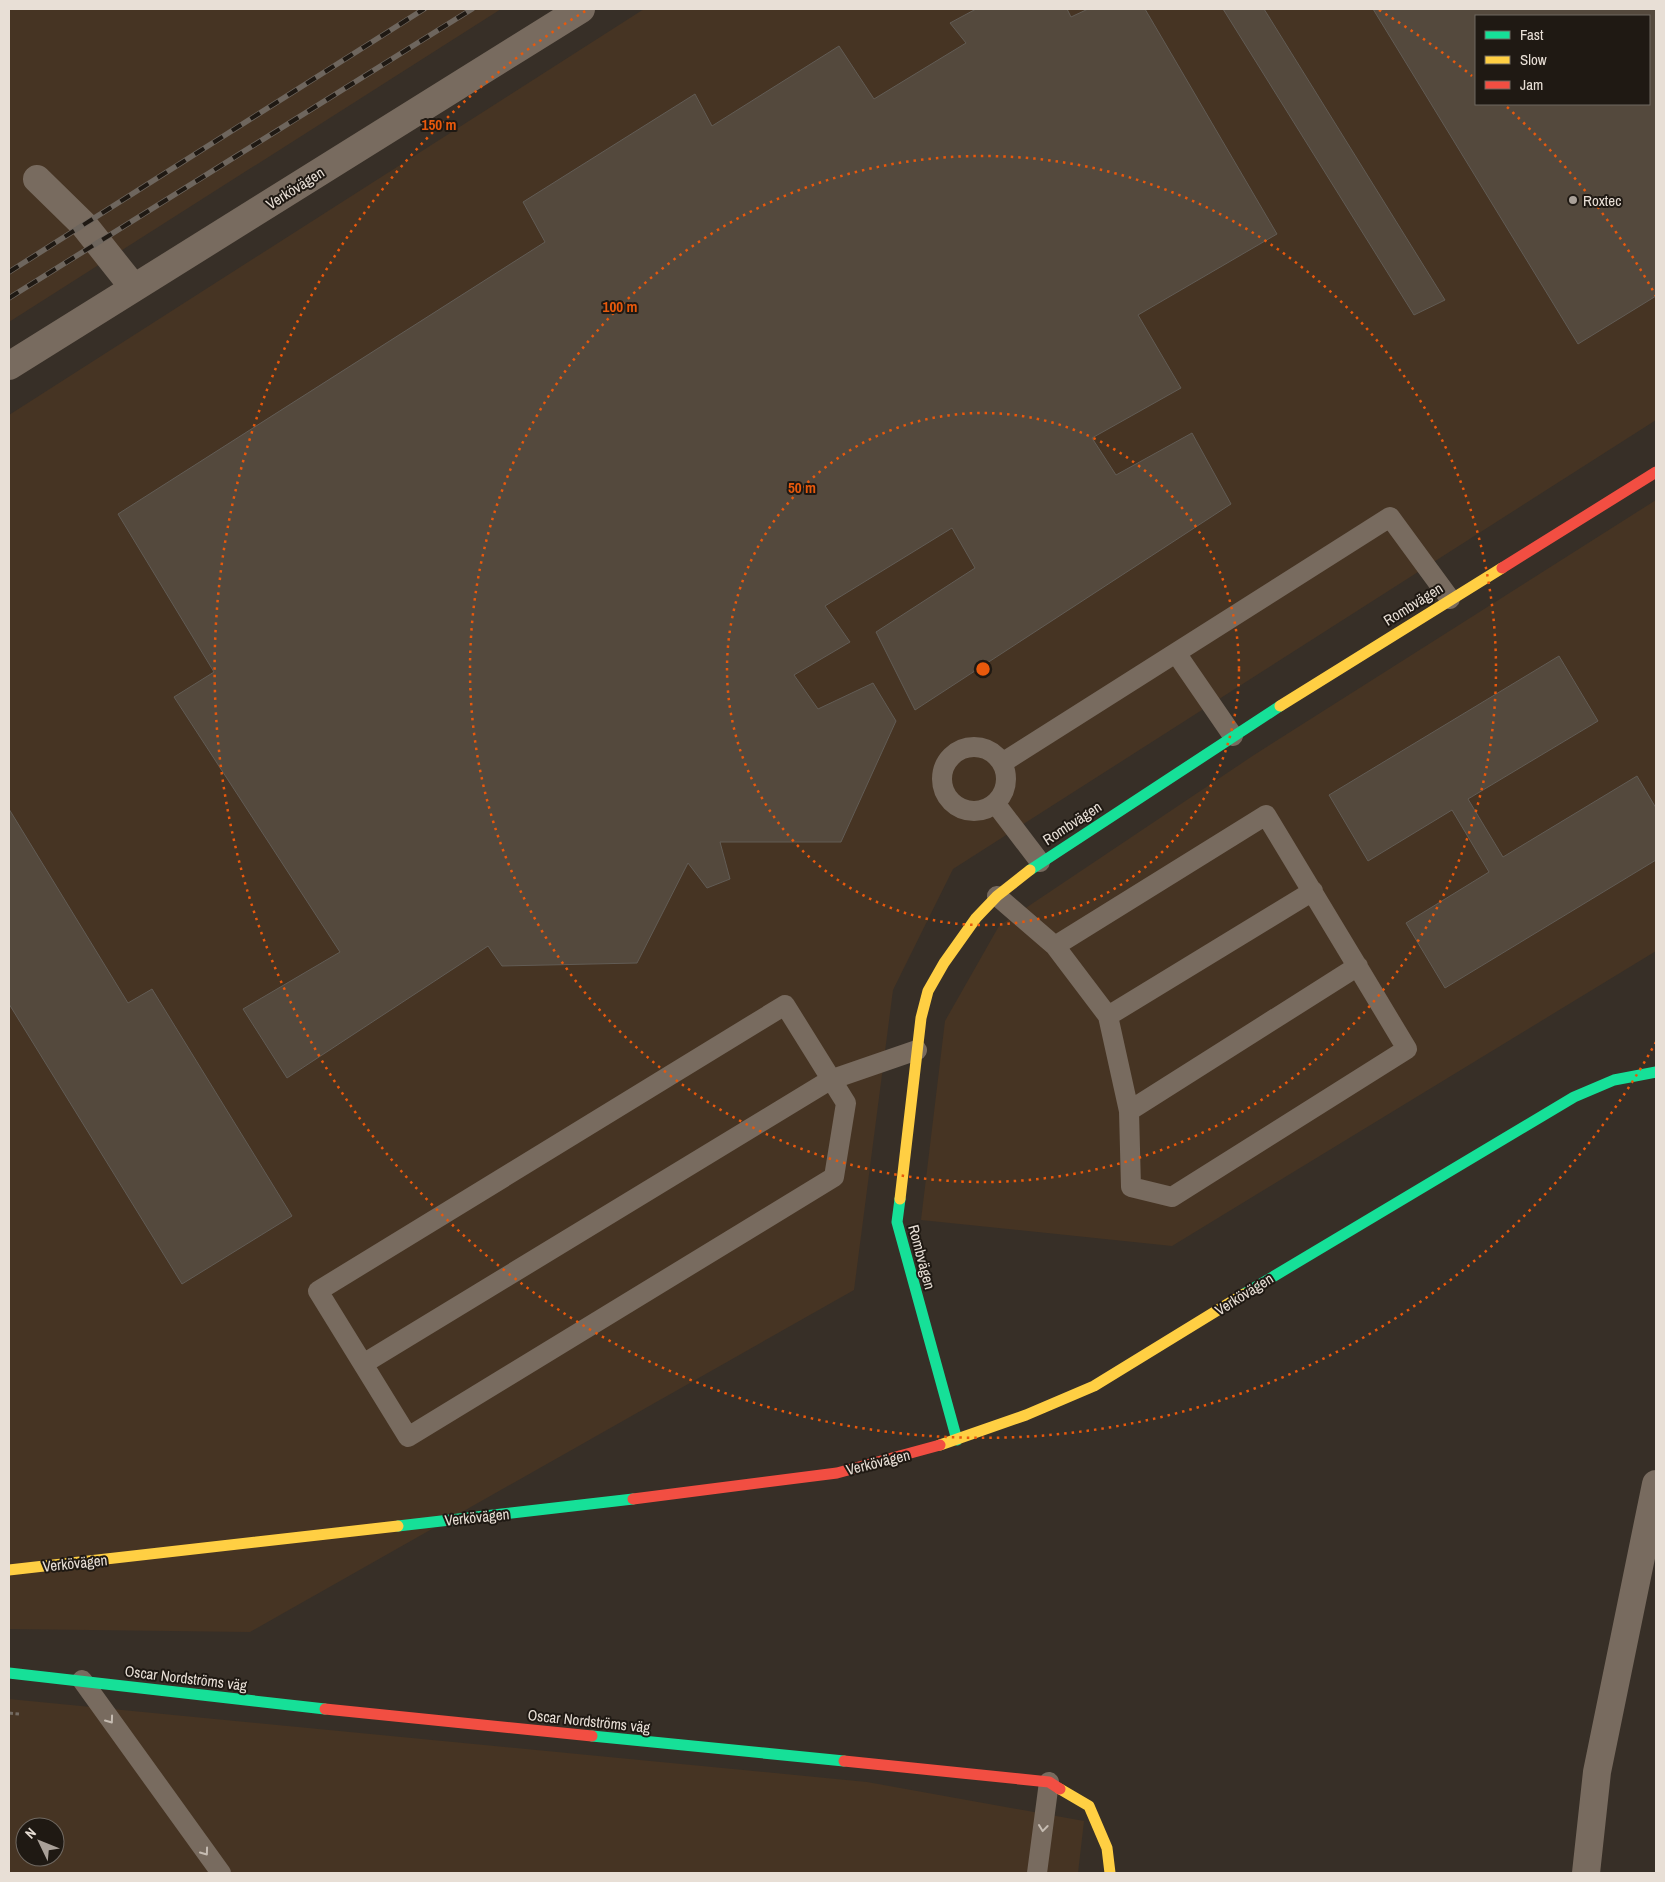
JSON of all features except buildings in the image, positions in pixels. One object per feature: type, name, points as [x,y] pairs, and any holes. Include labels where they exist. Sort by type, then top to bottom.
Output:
[{"type":"street","name":"Verkövägen","points":[[9,366],[581,9]]},
{"type":"street","points":[[37,179],[84,225],[134,288]]},
{"type":"street","name":"Rombvägen","points":[[957,1440],[897,1222],[920,1018],[928,992],[958,942],[997,896],[1040,862],[1233,736],[1656,472]]},
{"type":"street","name":"Verkövägen","points":[[9,1570],[663,1496],[827,1474],[897,1458],[957,1440],[1026,1415],[1094,1386],[1373,1215],[1574,1097],[1599,1084],[1625,1076],[1656,1072]]},
{"type":"street","points":[[1586,1873],[1597,1772],[1656,1484]]},
{"type":"street","name":"Oscar Nordströms väg","points":[[9,1673],[352,1712],[1049,1782],[1090,1806],[1107,1848],[1110,1873]]},
{"type":"lane","points":[[1002,763],[1390,517],[1450,599]]},
{"type":"lane","points":[[1176,653],[1233,736]]},
{"type":"lane","points":[[974,747],[990,752],[1002,763],[1006,774],[1005,785],[995,803],[986,809],[975,811],[962,809],[953,803],[946,794],[942,781],[943,770],[954,754],[974,747]]},
{"type":"lane","points":[[995,803],[1040,862]]},
{"type":"lane","points":[[997,896],[1055,946],[1108,1016],[1129,1111],[1131,1187],[1172,1197],[1407,1049],[1266,815],[1055,946]]},
{"type":"lane","points":[[1108,1016],[1313,891]]},
{"type":"lane","points":[[1129,1111],[1358,966]]},
{"type":"lane","points":[[785,1005],[830,1080],[846,1103],[834,1177],[408,1437],[318,1290],[785,1005]]},
{"type":"lane","points":[[363,1364],[830,1080],[917,1050]]},
{"type":"lane","points":[[82,1680],[221,1873]]},
{"type":"lane","points":[[1037,1873],[1049,1782]]},
{"type":"path","points":[[9,1713],[19,1714]]},
{"type":"shaded area","points":[[9,9],[501,9],[9,322]]},
{"type":"shaded area","points":[[644,9],[1656,9],[1656,420],[953,869],[893,990],[854,1290],[250,1632],[9,1629],[9,415]]},
{"type":"shaded area","points":[[1656,500],[1656,951],[1172,1246],[921,1220],[945,1021],[999,926],[1254,755]]},
{"type":"shaded area","points":[[9,1699],[867,1782],[1084,1821],[1078,1873],[9,1873]]},
{"type":"railway","points":[[9,272],[424,9]]},
{"type":"railway","points":[[9,298],[472,9]]},
{"type":"traffic: fast","points":[[1030,870],[1280,706]]},
{"type":"traffic: fast","points":[[1244,1294],[1574,1097],[1614,1080],[1656,1072]]},
{"type":"traffic: fast","points":[[900,1199],[897,1222],[957,1440]]},
{"type":"traffic: fast","points":[[398,1526],[633,1499]]},
{"type":"traffic: fast","points":[[9,1673],[325,1709]]},
{"type":"traffic: fast","points":[[592,1736],[844,1761]]},
{"type":"traffic: slow","points":[[1280,706],[1502,568]]},
{"type":"traffic: slow","points":[[900,1199],[921,1018],[928,991],[944,963],[976,918],[997,896],[1030,870]]},
{"type":"traffic: slow","points":[[940,1445],[1026,1415],[1094,1386],[1244,1294]]},
{"type":"traffic: slow","points":[[9,1570],[398,1526]]},
{"type":"traffic: slow","points":[[1060,1789],[1089,1806],[1107,1848],[1110,1873]]},
{"type":"traffic: jam","points":[[1502,568],[1656,472]]},
{"type":"traffic: jam","points":[[633,1499],[837,1473],[940,1445]]},
{"type":"traffic: jam","points":[[325,1709],[592,1736]]},
{"type":"traffic: jam","points":[[844,1761],[1049,1782],[1060,1789]]},
{"type":"place","name":"Roxtec","points":[[1573,200]]}]
